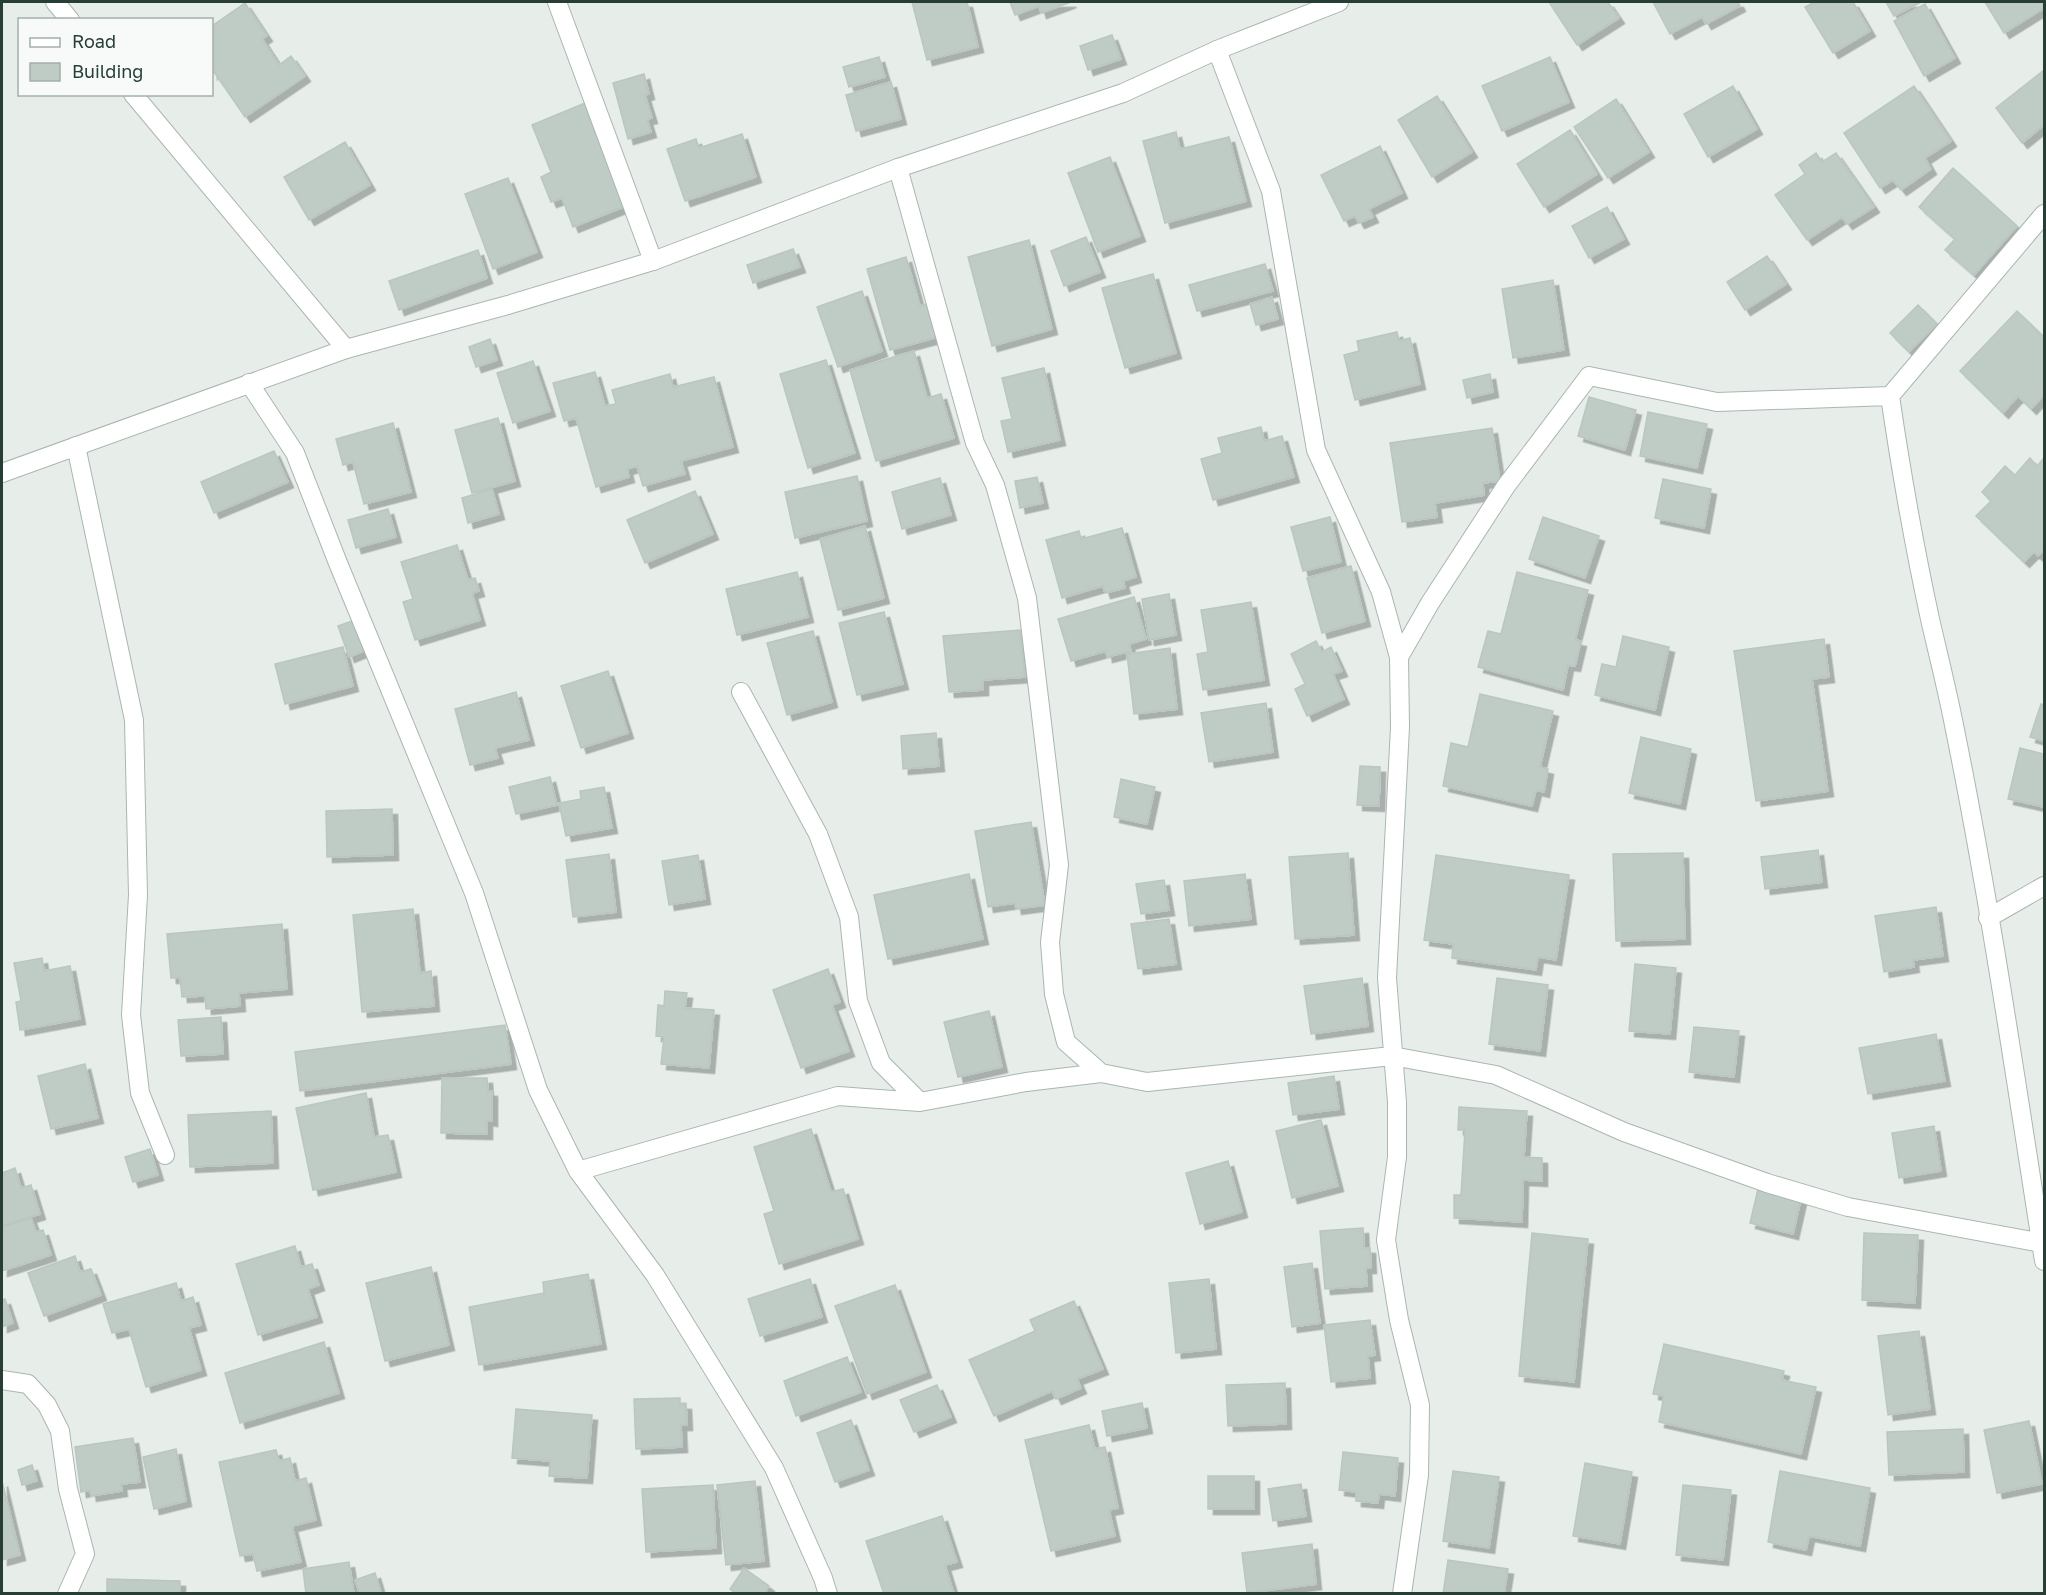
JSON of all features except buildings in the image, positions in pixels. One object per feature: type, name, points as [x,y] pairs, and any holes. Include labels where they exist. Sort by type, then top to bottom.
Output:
[{"type":"street","points":[[55,2],[68,18]]},
{"type":"street","points":[[557,2],[653,261]]},
{"type":"street","points":[[2,473],[346,349],[508,305],[653,261],[898,168],[1123,93],[1217,50],[1339,2]]},
{"type":"street","points":[[1217,50],[1271,191],[1316,450],[1380,592],[1400,657],[1400,727],[1387,978],[1397,1102],[1397,1157],[1386,1240],[1399,1320],[1420,1405],[1419,1475],[1402,1593]]},
{"type":"street","points":[[135,96],[346,349]]},
{"type":"street","points":[[898,168],[975,443],[996,485],[1027,598],[1059,866],[1050,942],[1054,994],[1066,1042],[1101,1073]]},
{"type":"street","points":[[1400,657],[1430,603],[1506,486],[1589,376],[1717,402],[1890,396],[2044,214]]},
{"type":"street","points":[[249,383],[295,453],[474,893],[538,1090],[578,1171],[655,1275],[774,1468],[828,1593]]},
{"type":"street","points":[[578,1171],[838,1096],[920,1102],[1026,1082],[1101,1073],[1147,1082],[1392,1056],[1496,1075],[1624,1132],[1767,1183],[1848,1207],[2043,1252],[2016,1074],[1954,725],[1904,486],[1890,396]]},
{"type":"street","points":[[76,446],[134,720],[138,895],[131,1016],[140,1093],[165,1155]]},
{"type":"street","points":[[741,692],[818,834],[849,917],[858,1001],[881,1063],[920,1102]]},
{"type":"street","points":[[1988,918],[2044,886]]},
{"type":"street","points":[[2,1380],[28,1384],[47,1405],[60,1431],[68,1489],[85,1554],[67,1593]]}]
